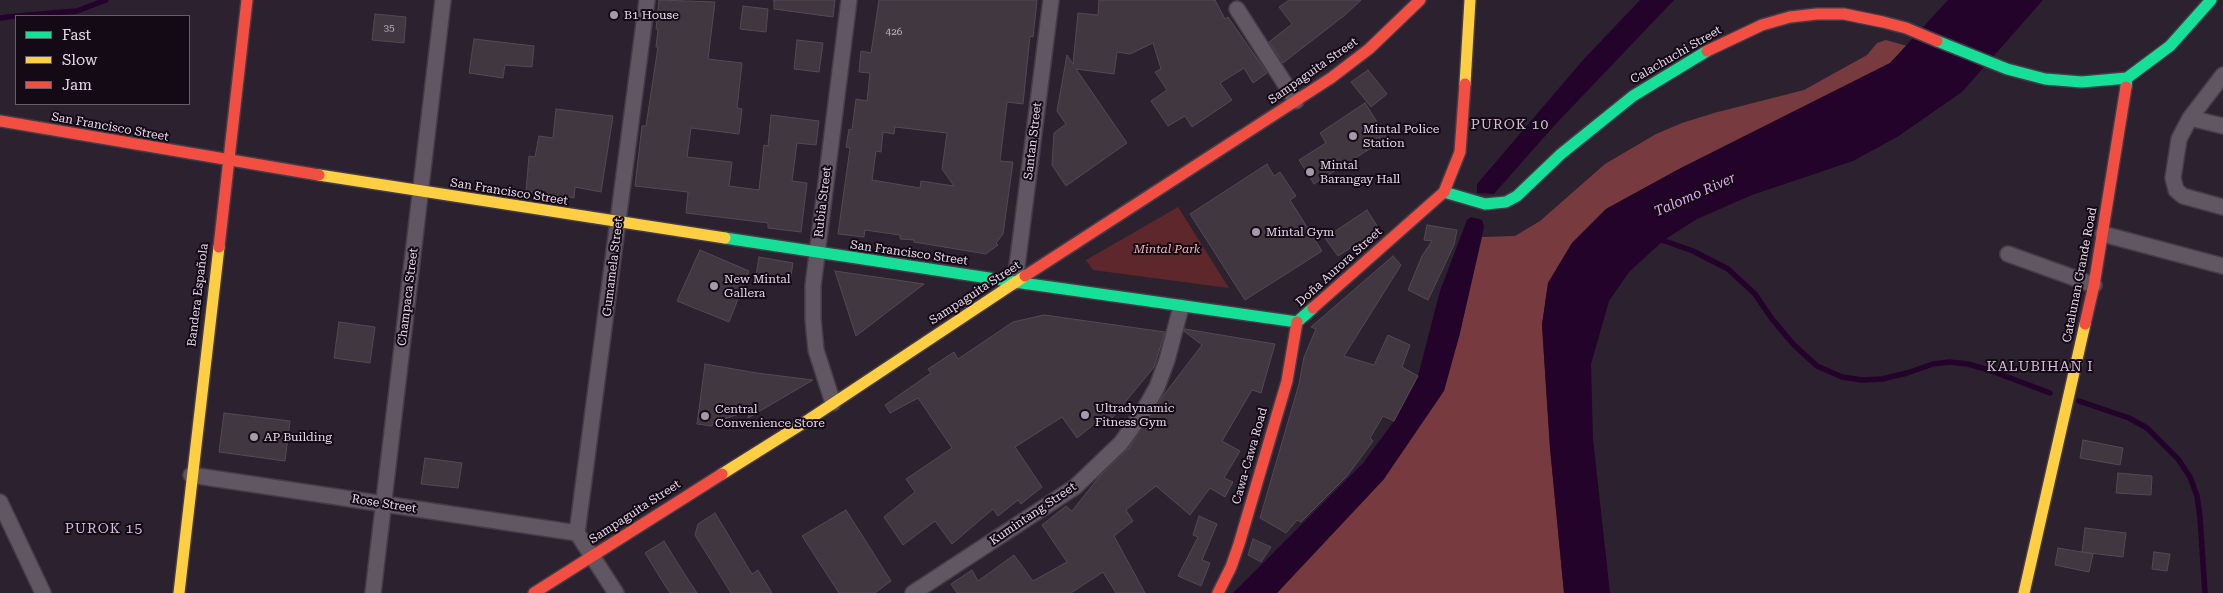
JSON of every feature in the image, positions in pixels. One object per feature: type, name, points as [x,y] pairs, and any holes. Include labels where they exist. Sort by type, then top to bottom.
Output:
[{"type":"main road","name":"Bandera Española","points":[[179,593],[191,475],[247,0]]},
{"type":"main road","name":"Sampaguita Street","points":[[534,593],[833,403],[1015,282],[1296,101],[1369,49],[1420,0]]},
{"type":"main road","name":"Doña Aurora Street","points":[[1015,282],[1297,322],[1444,192],[1460,152],[1470,0]]},
{"type":"main road","points":[[2127,78],[2170,46],[2211,0]]},
{"type":"main road","name":"Calachuchi Street","points":[[1444,192],[1484,204],[1506,202],[1517,196],[1569,148],[1633,96],[1694,58],[1762,25],[1790,17],[1834,14],[1906,28],[2007,69],[2061,80],[2082,82],[2127,78]]},
{"type":"main road","name":"Catalunan Grande Road","points":[[2024,593],[2094,286],[2127,78]]},
{"type":"main road","name":"San Francisco Street","points":[[0,121],[228,161],[421,192],[817,254],[1015,282]]},
{"type":"main road","name":"Cawa-Cawa Road","points":[[1218,593],[1231,567],[1286,381],[1297,322]]},
{"type":"street","name":"Champaca Street","points":[[373,593],[443,0]]},
{"type":"street","name":"Gumamela Street","points":[[577,533],[647,0]]},
{"type":"street","name":"Rubia Street","points":[[833,403],[816,350],[813,319],[817,254],[849,0]]},
{"type":"street","name":"Santan Street","points":[[1015,282],[1051,0]]},
{"type":"street","points":[[1237,10],[1296,101]]},
{"type":"street","points":[[2223,75],[2190,118],[2179,139],[2173,178],[2176,190],[2183,196],[2223,207]]},
{"type":"street","points":[[2190,118],[2223,126]]},
{"type":"street","points":[[2103,234],[2223,266]]},
{"type":"street","points":[[2008,254],[2094,286]]},
{"type":"street","name":"Kumintang Street","points":[[913,593],[1075,487],[1121,443],[1144,412],[1157,388],[1167,360],[1181,307]]},
{"type":"street","name":"Rose Street","points":[[191,475],[577,533]]},
{"type":"street","points":[[0,502],[43,593]]},
{"type":"street","points":[[577,533],[616,593]]},
{"type":"green space","name":"Mintal Park","points":[[1178,207],[1229,288],[1093,270],[1086,260]]},
{"type":"shaded area","points":[[1886,40],[1907,46],[1890,63],[1679,169],[1606,209],[1572,243],[1548,283],[1542,325],[1550,448],[1564,593],[1277,593],[1384,479],[1459,337],[1482,237],[1515,236],[1540,221],[1605,164],[1656,134],[1714,113],[1804,90],[1867,55],[1877,43]]},
{"type":"water","points":[[1640,0],[1674,0],[1552,128],[1494,194],[1477,193],[1477,184],[1583,60]]},
{"type":"water","name":"Talomo River","points":[[1948,0],[2043,0],[1962,92],[1897,137],[1853,161],[1752,195],[1697,219],[1664,240],[1629,272],[1609,301],[1591,364],[1593,439],[1610,593],[1564,593],[1550,448],[1542,325],[1548,283],[1572,243],[1606,209],[1679,169],[1890,63]]},
{"type":"water","points":[[1471,217],[1482,220],[1484,227],[1459,337],[1444,391],[1384,479],[1277,593],[1233,593],[1364,462],[1394,421],[1418,376],[1440,291],[1467,220]]},
{"type":"building","points":[[659,0],[715,2],[708,59],[742,63],[737,108],[742,109],[739,134],[691,128],[687,157],[732,162],[729,186],[759,190],[764,145],[768,146],[771,115],[819,121],[816,145],[797,143],[792,181],[807,183],[801,232],[768,228],[768,223],[686,213],[688,192],[635,186],[642,126],[646,126],[658,47],[656,47],[658,29],[656,29]]},
{"type":"building","points":[[774,0],[835,0],[833,17],[774,9]]},
{"type":"building","points":[[879,0],[1037,0],[1033,37],[1030,36],[1023,104],[1007,102],[1000,161],[1013,162],[1003,234],[996,243],[998,245],[986,254],[914,242],[914,240],[900,239],[900,235],[865,230],[864,237],[838,234],[850,148],[846,147],[849,129],[852,130],[856,99],[867,101],[870,73],[859,72],[861,51],[871,53]],"holes":[[[895,127],[947,133],[942,169],[954,186],[921,181],[920,188],[872,180],[876,151],[881,152],[883,132],[894,134]]]},
{"type":"building","points":[[1099,0],[1215,0],[1225,19],[1228,17],[1267,73],[1253,83],[1244,68],[1220,83],[1232,100],[1192,127],[1185,116],[1168,126],[1151,101],[1167,90],[1155,72],[1161,69],[1153,43],[1130,54],[1117,52],[1114,74],[1076,69],[1127,143],[1066,186],[1052,165],[1054,133],[1066,124],[1057,111],[1067,55],[1073,64],[1078,13],[1098,15]]},
{"type":"building","points":[[1289,0],[1361,0],[1345,15],[1283,63],[1269,42],[1292,24],[1279,7]]},
{"type":"building","points":[[743,6],[768,9],[766,32],[740,29]]},
{"type":"building","points":[[375,14],[406,17],[404,43],[372,40]]},
{"type":"building","points":[[474,39],[534,46],[532,67],[505,65],[503,78],[469,73]]},
{"type":"building","points":[[797,40],[823,43],[819,72],[794,69]]},
{"type":"building","points":[[1368,70],[1387,94],[1371,107],[1351,82]]},
{"type":"building","name":"Mintal Police Station","points":[[1365,103],[1387,138],[1314,184],[1299,160],[1326,143],[1320,133]]},
{"type":"building","points":[[556,109],[613,116],[601,192],[575,187],[574,198],[526,191],[529,156],[535,157],[539,136],[553,138]]},
{"type":"building","name":"Mintal Gym","points":[[1267,164],[1274,176],[1280,172],[1296,196],[1290,200],[1322,251],[1245,300],[1190,214]]},
{"type":"building","points":[[1367,210],[1379,229],[1338,256],[1325,238]]},
{"type":"building","points":[[1427,225],[1457,230],[1454,245],[1428,300],[1408,290],[1422,256],[1432,241],[1424,240]]},
{"type":"building","name":"New Mintal Gallera","points":[[700,250],[749,271],[729,322],[677,301]]},
{"type":"building","points":[[1393,256],[1401,265],[1344,356],[1374,365],[1388,335],[1410,345],[1402,367],[1418,376],[1394,421],[1383,416],[1370,438],[1373,441],[1347,476],[1301,522],[1297,520],[1286,533],[1260,518],[1299,384],[1304,357],[1316,329],[1311,327]]},
{"type":"building","points":[[759,257],[793,263],[790,282],[756,276]]},
{"type":"building","points":[[835,271],[924,284],[856,336]]},
{"type":"building","points":[[1044,315],[1165,332],[1154,367],[1108,423],[1103,417],[1077,438],[1062,417],[1015,447],[1042,487],[1021,504],[1018,500],[998,516],[993,509],[952,544],[935,521],[903,545],[884,517],[915,492],[906,479],[952,448],[918,398],[890,413],[885,405],[931,373],[928,369],[954,352],[958,359],[1013,322]]},
{"type":"building","points":[[339,322],[375,327],[370,363],[334,358]]},
{"type":"building","points":[[1185,329],[1275,344],[1261,393],[1252,390],[1222,441],[1240,451],[1224,478],[1233,482],[1225,497],[1210,488],[1190,515],[1156,486],[1126,510],[1133,521],[1114,536],[1145,593],[1116,593],[1103,572],[1071,593],[957,593],[951,584],[972,570],[978,581],[1014,555],[1033,581],[1067,562],[1042,525],[1066,506],[1072,511],[1099,477],[1129,448],[1163,396],[1202,345],[1184,331]]},
{"type":"building","points":[[705,364],[813,380],[748,418],[750,410],[713,423],[712,426],[697,424]]},
{"type":"building","name":"AP Building","points":[[224,413],[290,421],[285,461],[219,452]]},
{"type":"building","points":[[2083,440],[2123,448],[2120,465],[2080,458]]},
{"type":"building","points":[[425,458],[462,463],[458,488],[421,484]]},
{"type":"building","points":[[2118,473],[2152,476],[2151,495],[2116,493]]},
{"type":"building","points":[[846,510],[891,581],[875,593],[839,593],[802,536]]},
{"type":"building","points":[[715,513],[752,574],[758,570],[772,593],[731,593],[695,535],[698,524]]},
{"type":"building","points":[[1199,516],[1217,524],[1202,560],[1210,563],[1201,586],[1178,576],[1198,537],[1193,535]]},
{"type":"building","points":[[2085,528],[2126,533],[2123,557],[2082,552]]},
{"type":"building","points":[[1253,539],[1271,547],[1261,562],[1248,555]]},
{"type":"building","points":[[664,541],[697,593],[670,593],[661,579],[645,553]]},
{"type":"building","points":[[2058,548],[2093,554],[2089,572],[2055,565]]},
{"type":"building","points":[[2154,552],[2170,554],[2167,571],[2152,569]]},
{"type":"waterway","points":[[29,15],[77,11],[106,0]]},
{"type":"waterway","points":[[0,18],[15,16]]},
{"type":"waterway","points":[[1659,239],[1693,251],[1728,269],[1755,294],[1772,319],[1794,345],[1817,366],[1842,377],[1862,380],[1882,379],[1933,364],[1949,362],[1968,364],[1989,370],[2050,393]]},
{"type":"waterway","points":[[2079,401],[2129,418],[2147,428],[2178,459],[2190,477],[2197,496],[2200,517],[2205,593]]},
{"type":"traffic: fast","points":[[2126,87],[2127,78],[2170,46],[2211,0]]},
{"type":"traffic: fast","points":[[1937,41],[2007,69],[2045,79],[2082,82],[2127,78]]},
{"type":"traffic: fast","points":[[1444,192],[1485,204],[1506,202],[1517,196],[1561,154],[1633,96],[1707,51]]},
{"type":"traffic: fast","points":[[725,238],[1015,282]]},
{"type":"traffic: fast","points":[[1015,282],[1297,322],[1313,308]]},
{"type":"traffic: slow","points":[[1465,84],[1470,0]]},
{"type":"traffic: slow","points":[[319,175],[725,238]]},
{"type":"traffic: slow","points":[[179,593],[219,247]]},
{"type":"traffic: slow","points":[[722,474],[805,422],[1025,276]]},
{"type":"traffic: slow","points":[[2024,593],[2085,324]]},
{"type":"traffic: jam","points":[[219,247],[247,0]]},
{"type":"traffic: jam","points":[[1025,276],[1331,78],[1369,49],[1420,0]]},
{"type":"traffic: jam","points":[[1707,51],[1762,25],[1790,17],[1817,14],[1844,14],[1883,22],[1906,28],[1937,41]]},
{"type":"traffic: jam","points":[[1313,308],[1444,192],[1460,152],[1465,84]]},
{"type":"traffic: jam","points":[[2085,324],[2094,285],[2126,87]]},
{"type":"traffic: jam","points":[[0,121],[319,175]]},
{"type":"traffic: jam","points":[[1218,593],[1231,567],[1239,544],[1287,381],[1297,322]]},
{"type":"traffic: jam","points":[[534,593],[722,474]]},
{"type":"place","name":"B1 House","points":[[614,15]]},
{"type":"place","name":"Mintal Police Station","points":[[1353,136]]},
{"type":"place","name":"Mintal Barangay Hall","points":[[1310,172]]},
{"type":"place","name":"Mintal Gym","points":[[1256,232]]},
{"type":"place","name":"New Mintal Gallera","points":[[714,286]]},
{"type":"place","name":"Ultradynamic Fitness Gym","points":[[1085,415]]},
{"type":"place","name":"Central Convenience Store","points":[[705,416]]},
{"type":"place","name":"AP Building","points":[[254,437]]},
{"type":"district","name":"PUROK 10","points":[[1510,125]]},
{"type":"district","name":"KALUBIHAN I","points":[[2040,367]]},
{"type":"district","name":"PUROK 15","points":[[104,529]]}]
